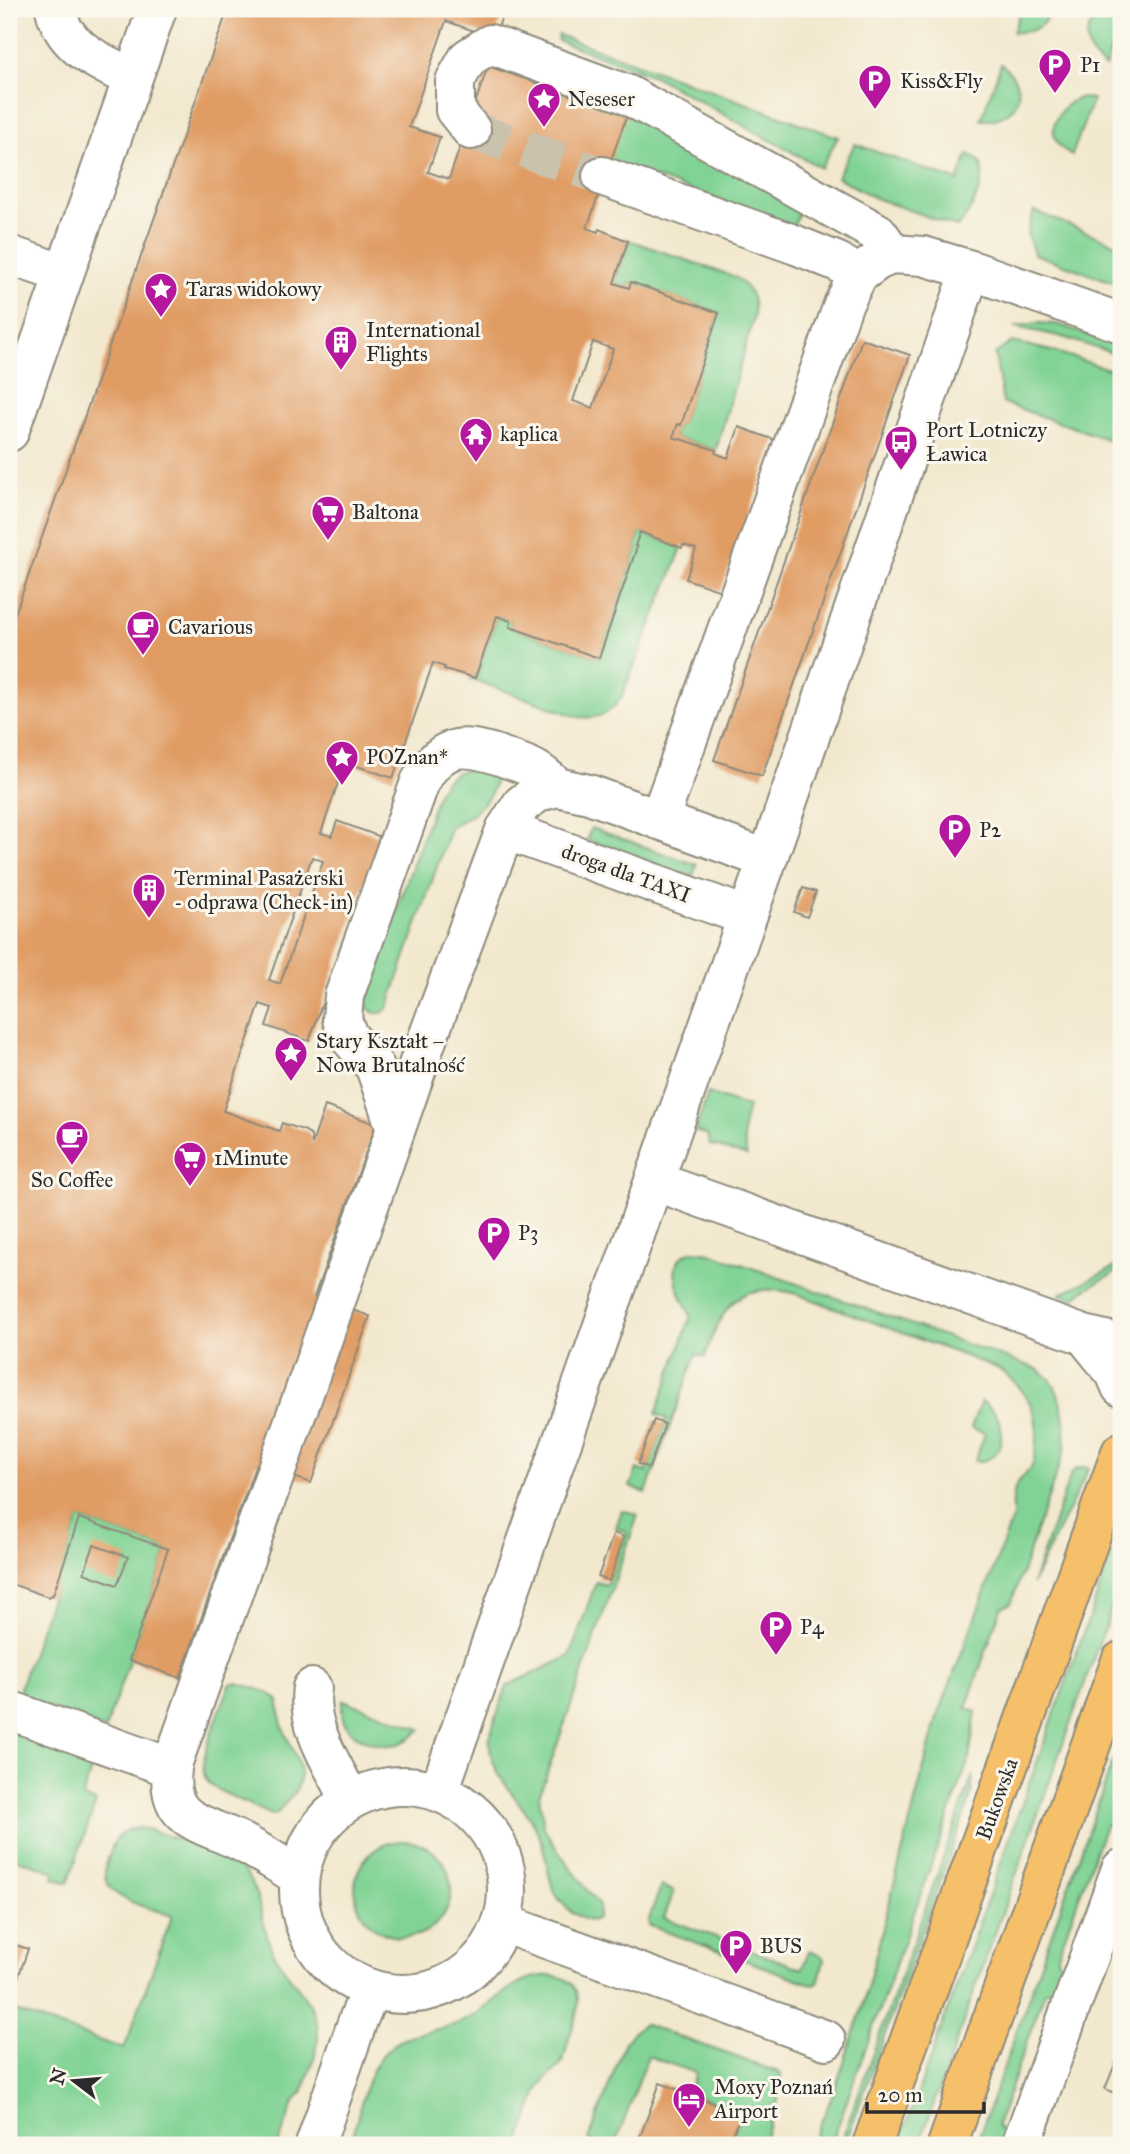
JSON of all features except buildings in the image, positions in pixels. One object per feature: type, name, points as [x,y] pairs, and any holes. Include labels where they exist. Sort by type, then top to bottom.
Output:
[{"type":"main road","name":"Bukowska","points":[[872,2145],[1121,1452]]},
{"type":"main road","points":[[947,2145],[1121,1661]]},
{"type":"street","points":[[55,9],[58,22],[82,52],[132,78]]},
{"type":"street","points":[[9,432],[157,9]]},
{"type":"street","points":[[471,131],[455,110],[455,81],[468,58],[490,44],[626,94],[878,233],[893,254]]},
{"type":"street","points":[[602,176],[796,245],[838,262],[858,275]]},
{"type":"street","points":[[659,820],[843,305],[858,275],[877,261],[893,254],[923,256],[971,270],[1121,323]]},
{"type":"street","points":[[9,255],[64,274]]},
{"type":"street","points":[[439,1791],[971,270]]},
{"type":"street","points":[[396,1129],[375,1067],[348,1036],[342,1019],[345,996],[420,782],[428,767],[443,754],[457,748],[477,748],[539,770],[557,787]]},
{"type":"street","points":[[299,1876],[238,1840],[198,1825],[184,1815],[172,1794],[172,1768],[424,1048],[505,830],[522,804],[539,792],[557,787],[589,794],[766,859]]},
{"type":"street","name":"droga dla TAXI","points":[[505,830],[746,916]]},
{"type":"street","points":[[654,1181],[1084,1335],[1121,1344]]},
{"type":"street","points":[[1084,1335],[1115,1373],[1121,1387]]},
{"type":"street","points":[[312,1688],[310,1699],[316,1730],[350,1799]]},
{"type":"street","points":[[9,1710],[172,1768]]},
{"type":"street","points":[[409,1785],[439,1791],[463,1804],[482,1822],[497,1844],[505,1870],[507,1897],[502,1923],[490,1948],[472,1968],[450,1983],[425,1992],[398,1994],[371,1989],[345,1977],[323,1958],[307,1933],[299,1905],[299,1876],[308,1845],[325,1819],[350,1799],[379,1787],[409,1785]]},
{"type":"street","points":[[1021,2145],[1121,1868]]},
{"type":"street","points":[[502,1923],[826,2040]]},
{"type":"street","points":[[315,2145],[371,1989]]},
{"type":"green space","points":[[1021,9],[1050,9],[1041,25],[1025,32],[1013,32]]},
{"type":"green space","points":[[1111,9],[1121,11],[1121,23],[1105,67],[1091,52],[1087,36],[1094,22]]},
{"type":"green space","points":[[558,35],[838,137],[821,168],[656,77],[557,40]]},
{"type":"green space","points":[[1001,64],[1011,73],[1016,83],[1017,101],[1005,115],[981,120]]},
{"type":"green space","points":[[551,82],[608,103],[801,207],[793,227],[533,134]]},
{"type":"green space","points":[[1078,98],[1093,99],[1072,155],[1059,146],[1054,130],[1061,111]]},
{"type":"green space","points":[[855,144],[958,181],[968,154],[978,160],[982,167],[981,185],[967,214],[957,227],[875,198],[837,177]]},
{"type":"green space","points":[[1034,211],[1121,246],[1121,285],[1034,254],[1027,233]]},
{"type":"green space","points":[[626,239],[735,277],[750,294],[754,304],[754,316],[716,450],[673,437],[678,424],[681,424],[719,313],[631,282],[629,288],[614,283],[628,243]]},
{"type":"green space","points":[[1036,323],[1057,324],[1121,346],[1121,356],[1059,336],[1015,327]]},
{"type":"green space","points":[[1012,342],[1056,352],[1121,373],[1121,444],[1003,403],[995,354]]},
{"type":"green space","points":[[640,532],[682,548],[621,698],[612,708],[597,716],[578,717],[471,679],[476,676],[497,616],[511,621],[510,627],[599,658]]},
{"type":"green space","points":[[471,769],[490,773],[495,781],[493,789],[479,808],[451,826],[388,1008],[382,1013],[374,1013],[367,1007],[366,998],[439,790],[452,775]]},
{"type":"green space","points":[[591,828],[697,865],[692,877],[587,840]]},
{"type":"green space","points":[[708,1093],[748,1107],[743,1131],[747,1156],[710,1145],[707,1135],[695,1131]]},
{"type":"green space","points":[[1121,1249],[1119,1270],[1074,1299],[1060,1294],[1115,1267]]},
{"type":"green space","points":[[694,1251],[710,1253],[1037,1369],[1050,1379],[1061,1403],[1065,1449],[1011,1604],[1001,1608],[966,1708],[976,1712],[969,1759],[831,2145],[811,2145],[834,2092],[863,2005],[936,1721],[1013,1517],[1015,1488],[1033,1464],[1037,1426],[1024,1394],[1017,1384],[997,1368],[797,1294],[760,1290],[746,1293],[735,1300],[718,1323],[705,1357],[696,1354],[646,1493],[630,1487],[637,1469],[647,1472],[667,1419],[656,1414],[691,1316],[679,1289],[675,1270],[684,1255]]},
{"type":"green space","points":[[981,1401],[996,1414],[1002,1432],[995,1453],[990,1458],[975,1461],[985,1433],[971,1428]]},
{"type":"green space","points":[[1084,1467],[1089,1468],[1032,1584],[1071,1474]]},
{"type":"green space","points":[[622,1510],[638,1515],[539,1796],[544,1827],[552,1842],[599,1906],[598,1918],[590,1921],[567,1908],[554,1890],[539,1835],[494,1763],[490,1750],[490,1735],[507,1686],[570,1656],[596,1582],[607,1585],[626,1532],[616,1528]]},
{"type":"green space","points":[[79,1518],[168,1549],[105,1730],[21,1696],[20,1687]]},
{"type":"green space","points":[[1121,1529],[1121,1582],[919,2145],[899,2145]]},
{"type":"green space","points":[[232,1683],[265,1691],[276,1698],[279,1704],[283,1729],[297,1759],[300,1775],[295,1792],[277,1814],[272,1815],[218,1790],[209,1784],[205,1777],[203,1766],[208,1744]]},
{"type":"green space","points":[[343,1700],[421,1729],[408,1740],[398,1744],[384,1745],[368,1741],[353,1734],[344,1722]]},
{"type":"green space","points":[[9,1729],[96,1756],[82,1797],[96,1802],[68,1883],[53,1878],[55,1872],[15,1858],[9,1875]]},
{"type":"green space","points":[[1121,1739],[1121,1781],[1117,1792],[1121,1798],[1121,1819],[1105,1825],[1057,1958],[1067,1975],[1062,1986],[1045,1991],[997,2125],[1007,2140],[1005,2145],[976,2145]]},
{"type":"green space","points":[[973,1775],[971,1796],[845,2145],[840,2145]]},
{"type":"green space","points":[[138,1828],[208,1849],[237,1864],[256,1894],[273,1952],[313,2011],[318,2035],[314,2057],[305,2086],[293,2105],[278,2145],[9,2145],[9,2009],[124,2049],[172,1916],[123,1898],[108,1885],[105,1869],[115,1841],[124,1832]]},
{"type":"green space","points":[[403,1841],[421,1844],[437,1855],[448,1871],[451,1889],[448,1907],[437,1923],[421,1934],[403,1937],[385,1934],[369,1923],[358,1907],[355,1889],[358,1871],[369,1855],[385,1844]]},
{"type":"green space","points":[[661,1886],[674,1891],[664,1918],[802,1969],[809,1951],[822,1956],[824,1960],[818,1983],[814,1985],[650,1926],[648,1922]]},
{"type":"green space","points":[[549,1975],[562,1978],[576,1989],[578,2007],[562,2061],[539,2090],[519,2145],[350,2145],[374,2068],[394,2045],[417,2034],[463,2022],[520,1983]]},
{"type":"green space","points":[[643,2024],[781,2073],[778,2100],[762,2145],[729,2145],[741,2113],[689,2093],[696,2073],[648,2056],[615,2145],[589,2140],[625,2042]]},
{"type":"tunnel","points":[[471,130],[602,176]]},
{"type":"place","name":"P1","points":[[1055,95]]},
{"type":"place","name":"Kiss&Fly","points":[[875,111]]},
{"type":"place","name":"Neseser","points":[[544,129]]},
{"type":"place","name":"Taras widokowy","points":[[161,319]]},
{"type":"place","name":"International Flights","points":[[341,372]]},
{"type":"place","name":"kaplica","points":[[476,464]]},
{"type":"place","name":"Port Lotniczy Ławica","points":[[901,472]]},
{"type":"place","name":"Baltona","points":[[328,542]]},
{"type":"place","name":"Cavarious","points":[[143,657]]},
{"type":"place","name":"POZnan*","points":[[342,787]]},
{"type":"place","name":"P2","points":[[955,860]]},
{"type":"place","name":"Terminal Pasażerski - odprawa (Check-in)","points":[[149,920]]},
{"type":"place","name":"Stary Kształt – Nowa Brutalność","points":[[291,1083]]},
{"type":"place","name":"So Coffee","points":[[72,1167]]},
{"type":"place","name":"1Minute","points":[[190,1188]]},
{"type":"place","name":"P3","points":[[494,1263]]},
{"type":"place","name":"P4","points":[[776,1657]]},
{"type":"place","name":"BUS","points":[[736,1976]]},
{"type":"place","name":"Moxy Poznań Airport","points":[[689,2129]]}]
